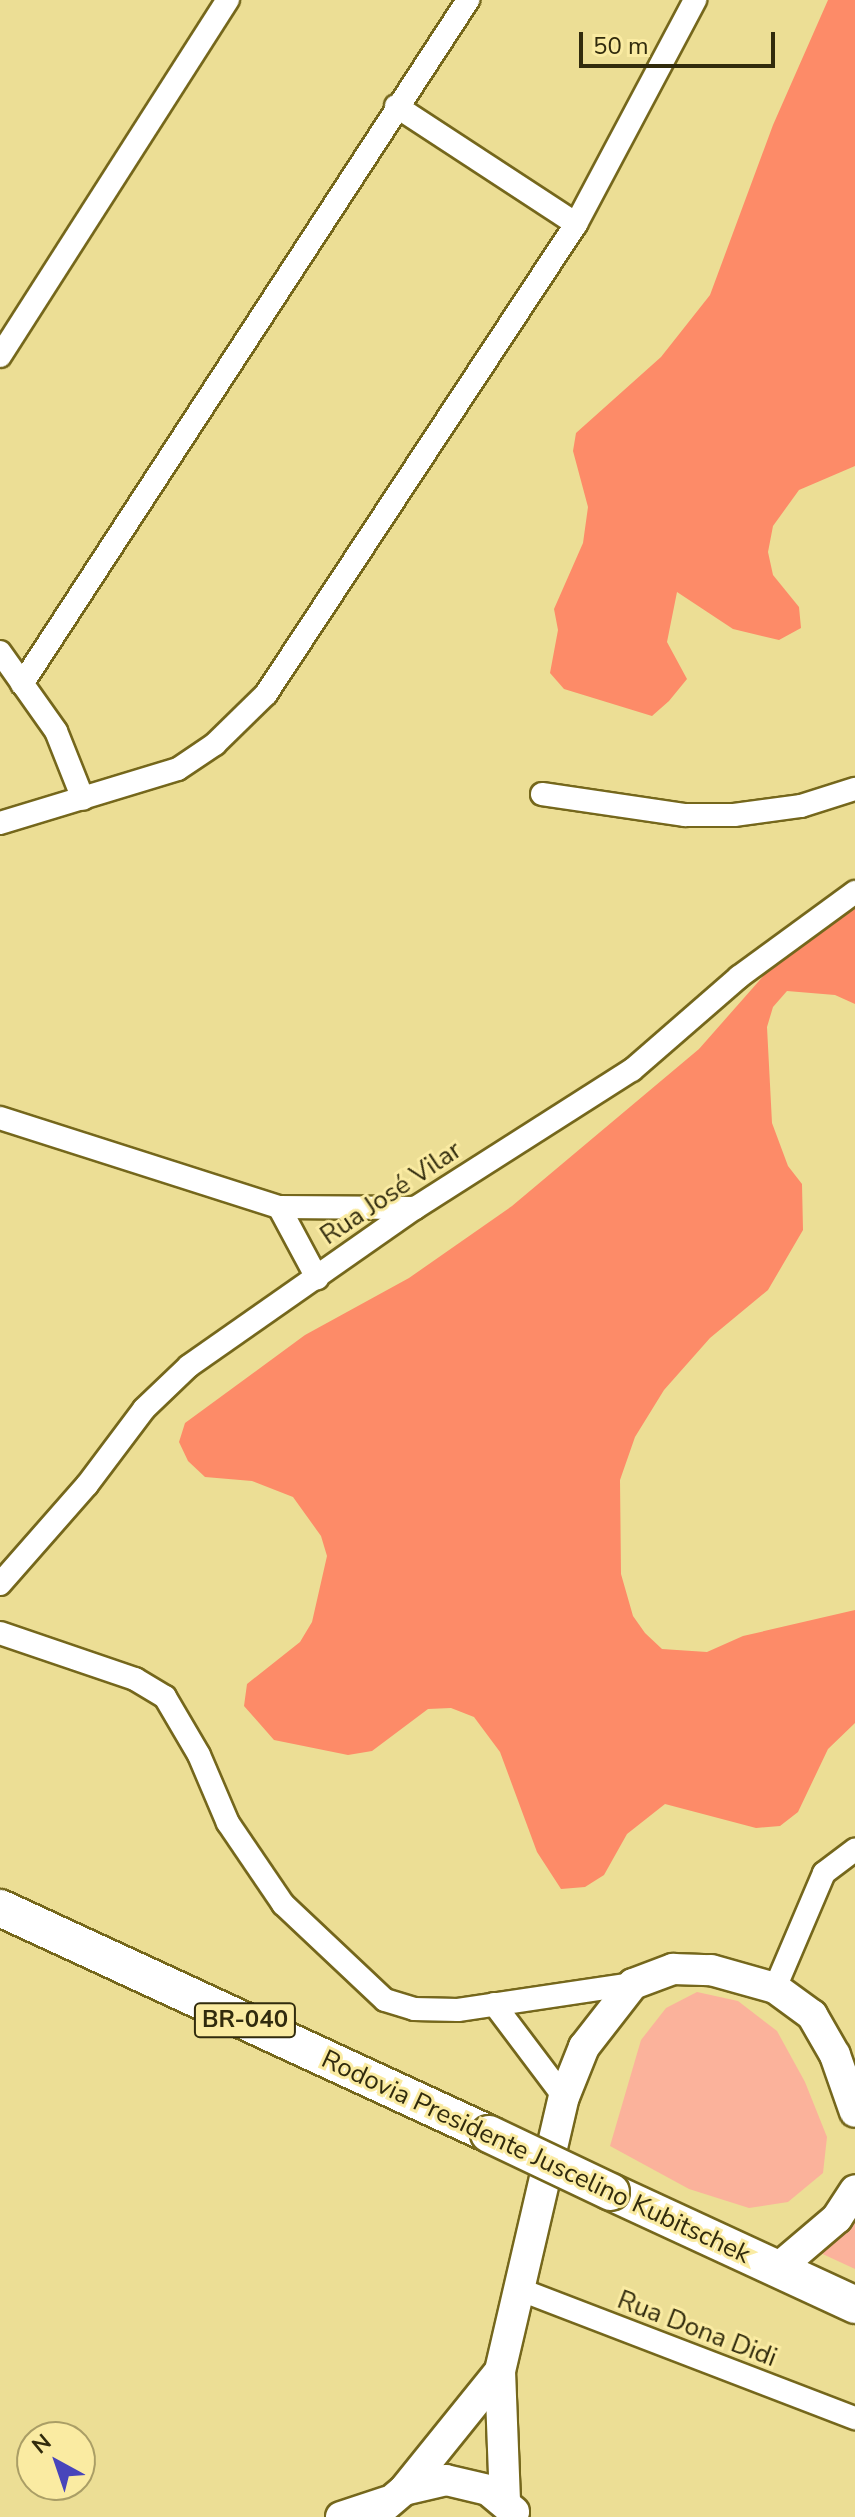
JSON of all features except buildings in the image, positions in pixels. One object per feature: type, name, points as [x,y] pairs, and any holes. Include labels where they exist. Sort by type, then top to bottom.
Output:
[{"type":"highway","name":"Rodovia Presidente Juscelino Kubitschek","points":[[0,1908],[855,2305]]},
{"type":"main road","points":[[511,2509],[500,2371],[564,2097],[584,2047],[633,1984],[673,1969],[711,1970],[775,1988],[812,2015],[835,2055],[855,2112]]},
{"type":"main road","points":[[776,2270],[837,2218],[855,2190]]},
{"type":"main road","points":[[388,2503],[500,2371]]},
{"type":"main road","points":[[341,2517],[388,2503],[446,2480],[488,2490],[511,2509]]},
{"type":"street","points":[[0,356],[228,0]]},
{"type":"street","points":[[22,684],[396,106],[468,0]]},
{"type":"street","points":[[0,823],[178,769],[215,744],[266,694],[576,224],[695,0]]},
{"type":"street","points":[[396,106],[576,224]]},
{"type":"street","points":[[0,652],[56,731],[83,799]]},
{"type":"street","points":[[542,794],[672,814],[734,815],[801,806],[855,789]]},
{"type":"street","name":"Rua José Vilar","points":[[0,1584],[163,1388],[224,1338],[317,1278],[415,1208],[632,1070],[739,977],[855,892]]},
{"type":"street","points":[[0,1118],[279,1207],[415,1208]]},
{"type":"street","points":[[279,1207],[317,1278]]},
{"type":"street","points":[[0,1633],[135,1679],[165,1697],[199,1755],[228,1823],[283,1904],[385,2000],[444,2010],[633,1984]]},
{"type":"street","points":[[775,1988],[824,1873],[855,1850]]},
{"type":"street","points":[[494,2004],[564,2097]]},
{"type":"street","name":"Rua Dona Didi","points":[[521,2290],[855,2418]]},
{"type":"shaded area","points":[[828,0],[855,0],[855,466],[799,490],[773,526],[768,552],[773,575],[799,607],[801,628],[779,640],[733,629],[677,592],[667,642],[687,679],[652,716],[564,689],[550,673],[558,630],[554,609],[583,543],[588,507],[573,451],[576,433],[661,357],[710,295],[773,125]]},
{"type":"shaded area","points":[[855,903],[855,1004],[835,995],[787,991],[773,1007],[767,1027],[772,1123],[788,1166],[802,1184],[803,1230],[768,1290],[710,1338],[664,1390],[635,1437],[620,1480],[621,1574],[633,1616],[645,1633],[662,1649],[707,1652],[743,1636],[855,1610],[855,1723],[828,1749],[798,1812],[780,1826],[756,1828],[665,1804],[627,1834],[604,1875],[585,1887],[561,1889],[537,1852],[500,1752],[474,1717],[451,1708],[428,1709],[372,1751],[348,1755],[274,1740],[244,1706],[247,1684],[300,1642],[312,1622],[327,1556],[321,1536],[293,1497],[252,1481],[205,1477],[188,1461],[179,1442],[185,1423],[305,1335],[409,1278],[512,1206],[699,1049],[773,965]]},
{"type":"shaded area","points":[[697,1992],[738,2001],[777,2031],[805,2082],[827,2137],[823,2173],[788,2202],[749,2208],[689,2189],[610,2146],[641,2040],[666,2008]]},
{"type":"shaded area","points":[[855,2214],[855,2269],[814,2250]]}]
